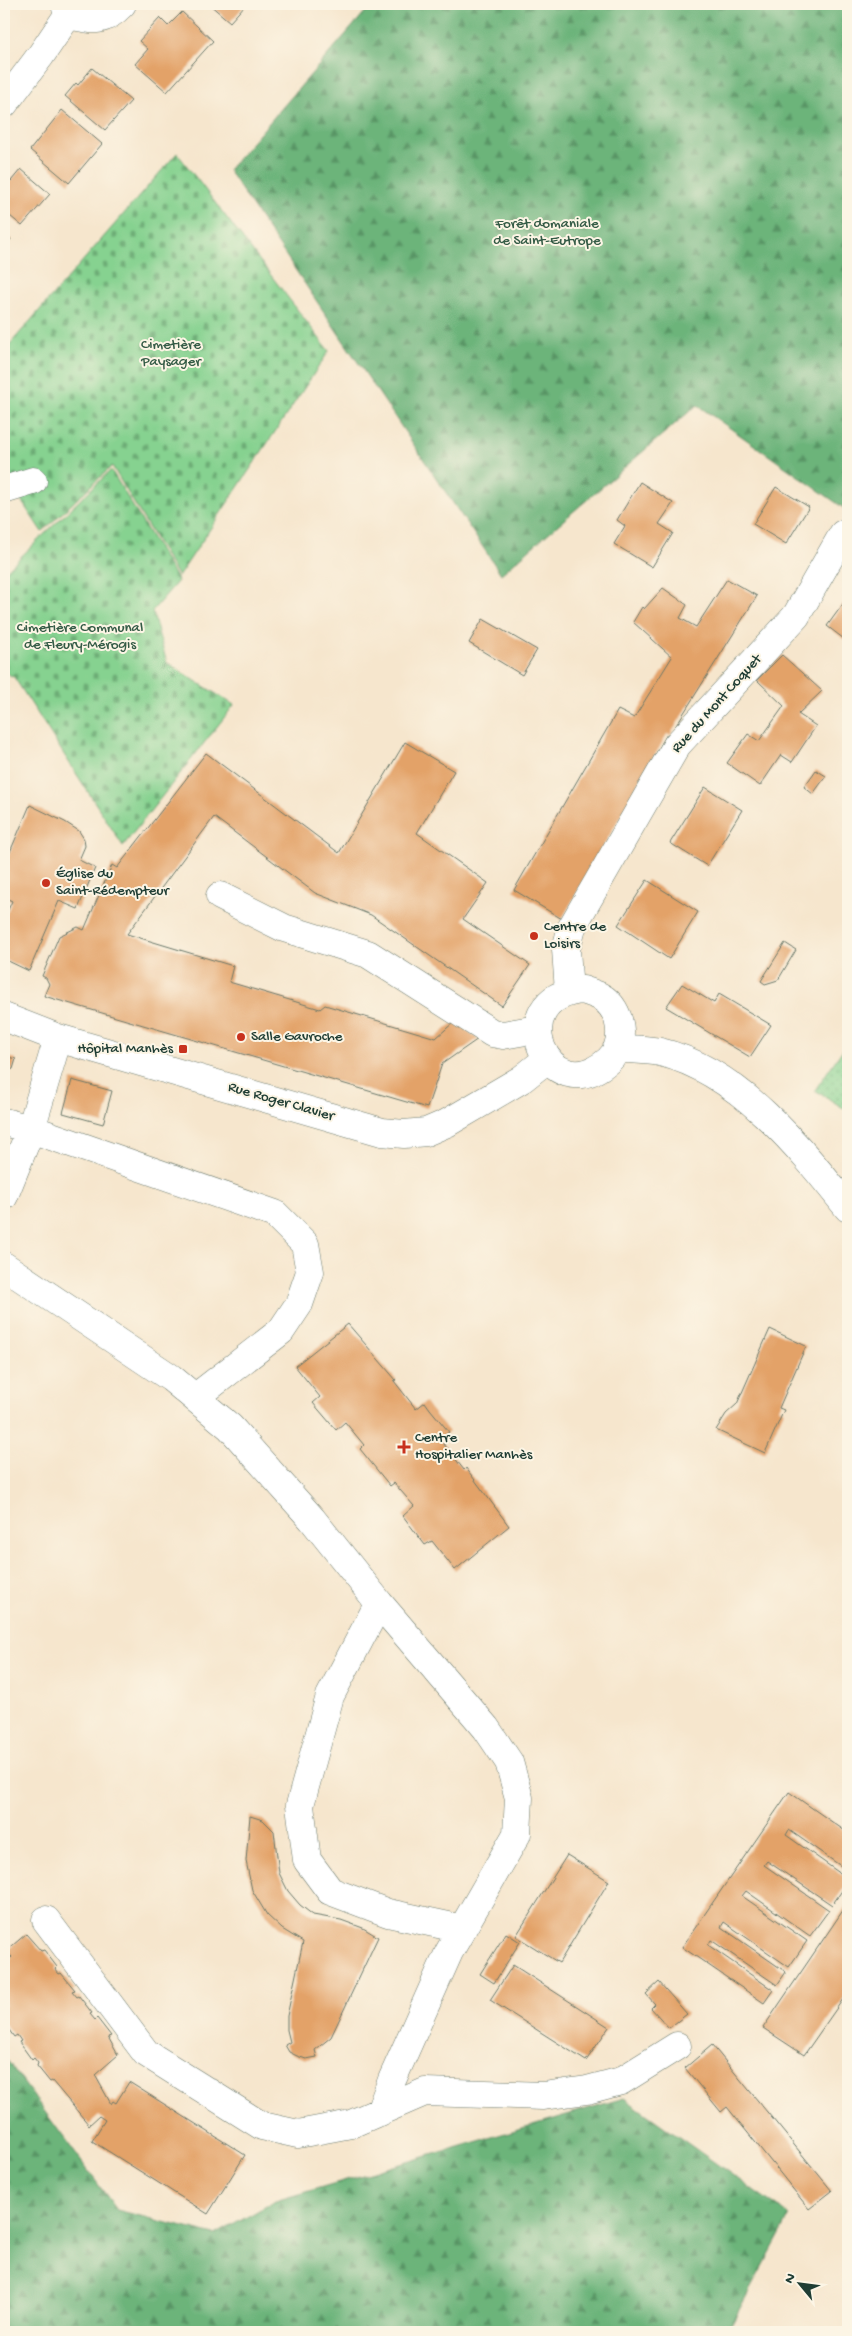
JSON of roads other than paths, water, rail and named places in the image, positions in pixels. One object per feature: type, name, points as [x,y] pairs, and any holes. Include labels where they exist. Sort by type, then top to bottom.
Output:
[{"type":"street","points":[[4,104],[41,55],[67,9],[96,21],[115,11],[122,4]]},
{"type":"street","points":[[4,490],[33,481]]},
{"type":"street","name":"Rue du Mont Coquet","points":[[569,992],[566,949],[572,927],[676,745],[796,616],[843,534]]},
{"type":"street","points":[[220,896],[284,928],[368,954],[492,1034],[503,1035],[537,1029]]},
{"type":"street","points":[[582,990],[601,997],[613,1009],[621,1030],[618,1048],[614,1055],[597,1070],[574,1075],[559,1069],[547,1059],[540,1046],[537,1029],[541,1014],[552,1000],[569,992],[582,990]]},
{"type":"street","name":"Rue Roger Clavier","points":[[4,1017],[58,1038],[382,1132],[404,1134],[426,1132],[447,1123],[522,1079],[547,1059]]},
{"type":"street","points":[[4,1196],[31,1129],[58,1038]]},
{"type":"street","points":[[618,1048],[660,1052],[697,1065],[736,1090],[798,1145],[848,1208]]},
{"type":"street","points":[[4,1122],[31,1129],[275,1214],[306,1244],[310,1272],[299,1304],[281,1331],[196,1397]]},
{"type":"street","points":[[4,1266],[158,1369],[196,1397],[230,1428],[312,1519],[486,1728],[509,1762],[520,1798],[517,1834],[448,1952],[380,2112]]},
{"type":"street","points":[[380,1603],[330,1696],[300,1805],[307,1860],[330,1891],[388,1913],[462,1929]]},
{"type":"street","points":[[46,1920],[146,2053],[262,2126],[298,2134],[351,2124],[424,2092],[543,2096],[587,2090],[621,2081],[677,2046]]},
{"type":"place","name":"Église du Saint-Rédempteur","points":[[46,883]]},
{"type":"place","name":"Centre de Loisirs","points":[[534,936]]},
{"type":"place","name":"Salle Gavroche","points":[[241,1037]]},
{"type":"place","name":"Hôpital Manhès","points":[[183,1049]]},
{"type":"place","name":"Centre Hospitalier Manhès","points":[[404,1447]]},
{"type":"park label","name":"Forêt domaniale de Saint-Eutrope","points":[[547,232]]},
{"type":"park label","name":"Cimetière Paysager","points":[[171,354]]},
{"type":"park label","name":"Cimetière Communal de Fleury-Mérogis","points":[[80,636]]}]
